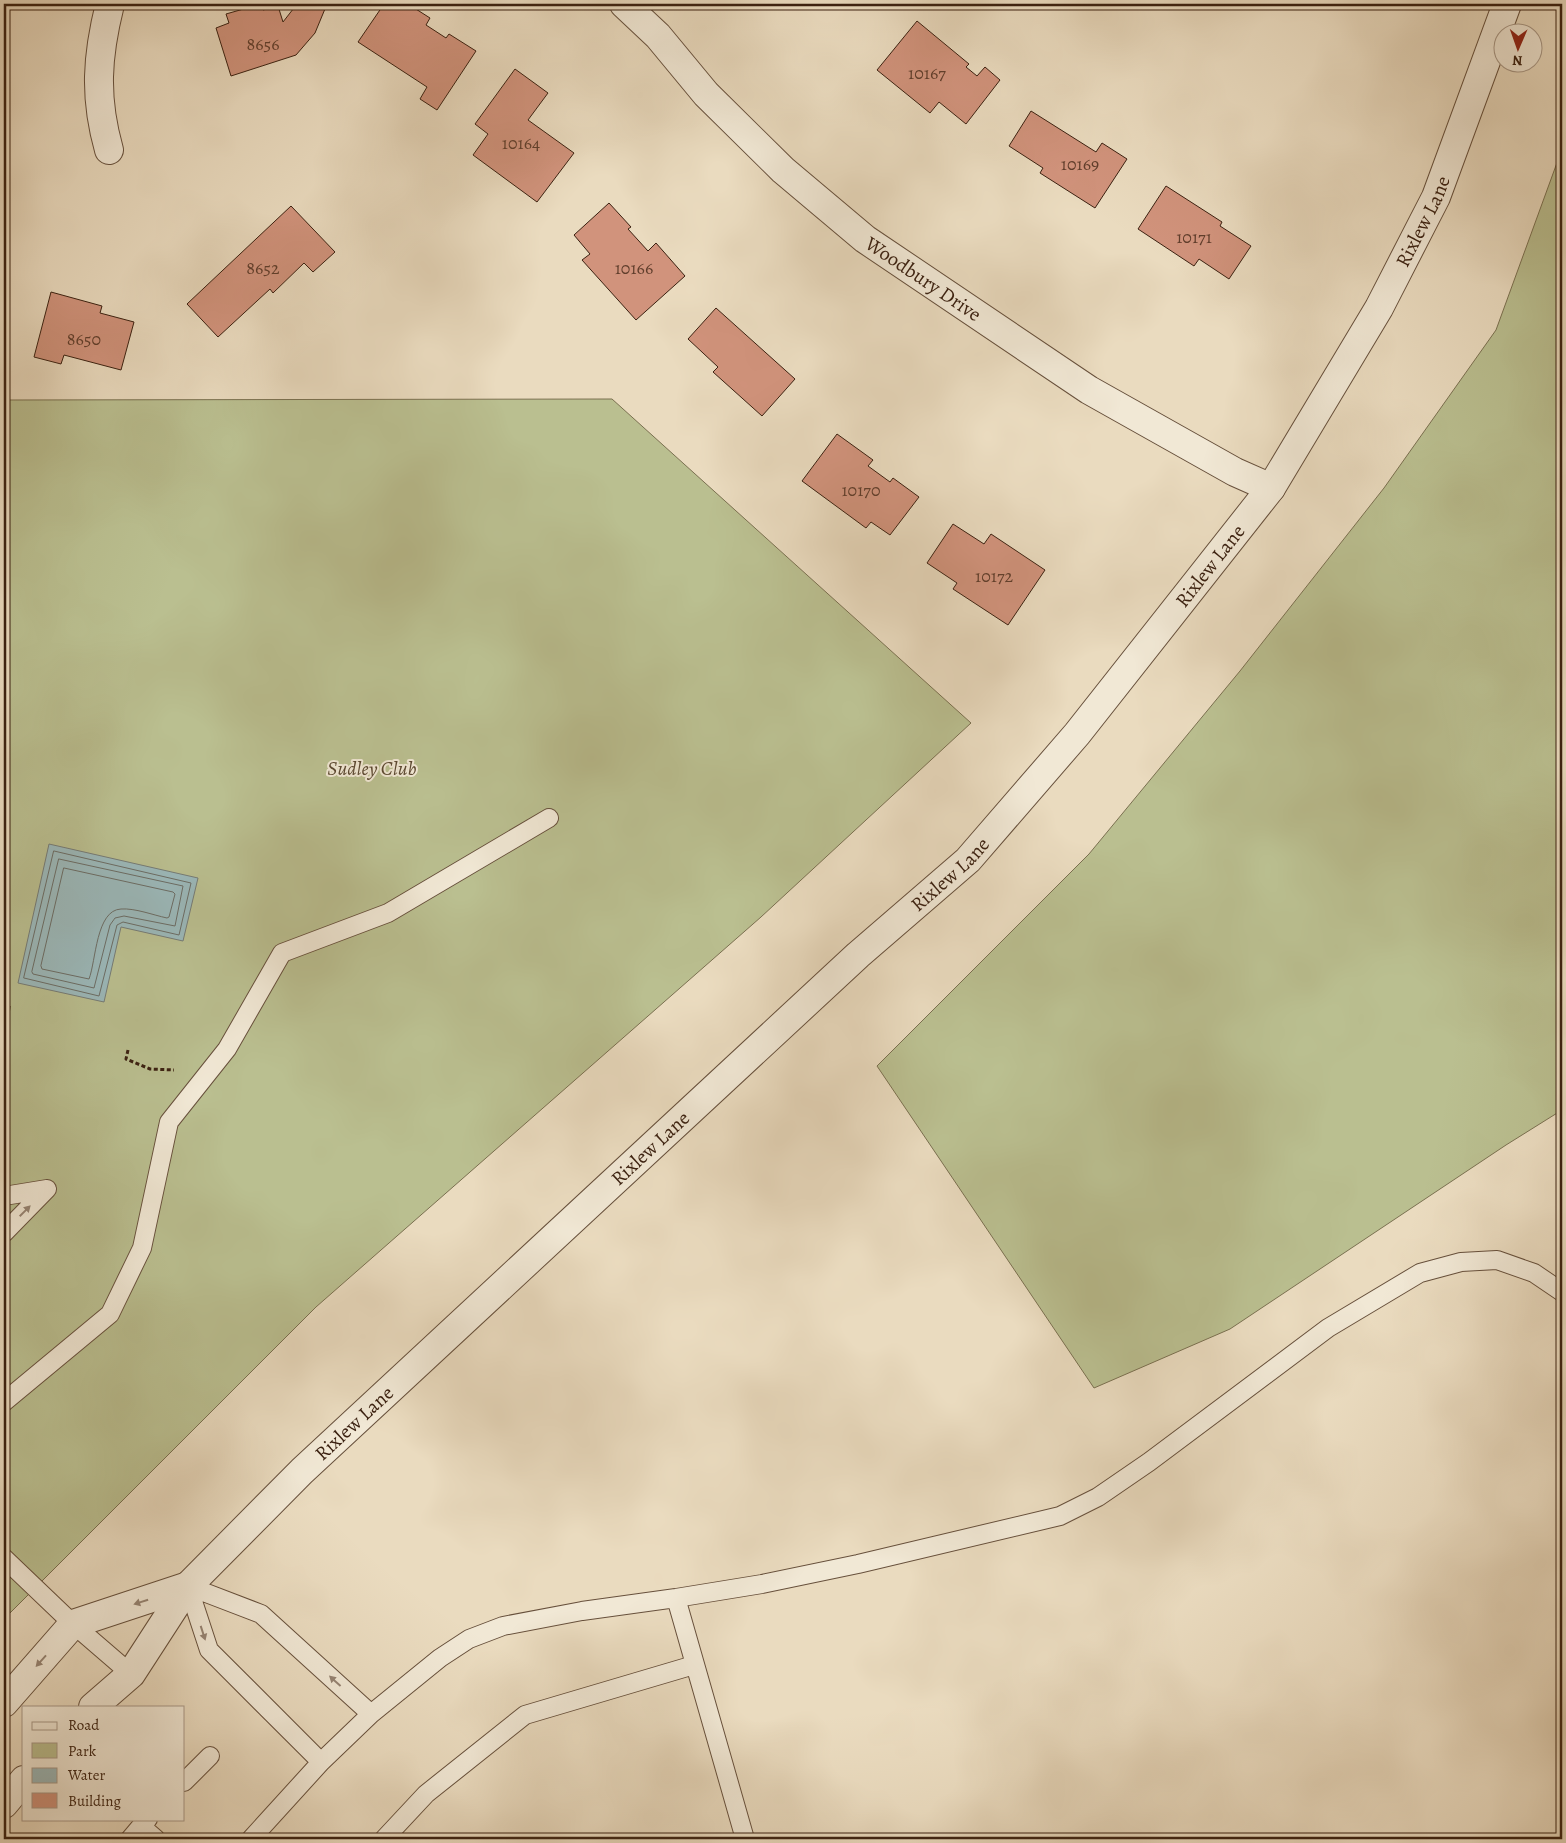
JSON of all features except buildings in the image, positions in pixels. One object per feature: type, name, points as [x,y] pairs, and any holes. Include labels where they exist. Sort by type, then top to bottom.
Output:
[{"type":"street","points":[[110,4],[100,42],[98,87],[104,132],[110,150]]},
{"type":"street","name":"Woodbury Drive","points":[[624,4],[658,36],[706,94],[783,170],[865,239],[1089,390],[1235,472],[1271,488]]},
{"type":"street","name":"Rixlew Lane","points":[[94,1706],[132,1674],[188,1586],[302,1471],[851,961],[968,860],[1077,734],[1271,488],[1379,308],[1436,197],[1506,4]]},
{"type":"street","name":"Rixlew Lane","points":[[73,1624],[188,1586]]},
{"type":"street","points":[[4,1704],[73,1624]]},
{"type":"street","points":[[4,1804],[22,1782]]},
{"type":"lane","points":[[4,1402],[110,1314],[142,1248],[169,1122],[227,1049],[282,953],[388,913],[549,818]]},
{"type":"lane","points":[[4,1196],[47,1190],[4,1234]]},
{"type":"lane","points":[[251,1839],[321,1762],[371,1714],[440,1658],[468,1639],[503,1626],[582,1611],[676,1598],[858,1564],[1060,1516],[1098,1497],[1149,1462],[1328,1328],[1420,1273],[1461,1262],[1497,1260],[1534,1273],[1562,1292]]},
{"type":"lane","points":[[4,1558],[73,1624],[132,1674]]},
{"type":"lane","points":[[188,1586],[261,1614],[371,1714]]},
{"type":"lane","points":[[188,1586],[209,1650],[321,1762]]},
{"type":"lane","points":[[676,1598],[745,1839]]},
{"type":"lane","points":[[384,1839],[426,1794],[525,1715],[694,1665]]},
{"type":"lane","points":[[185,1781],[210,1756]]},
{"type":"lane","points":[[140,1828],[156,1839]]},
{"type":"path","points":[[128,1050],[126,1059],[150,1069],[172,1069]]},
{"type":"green space","points":[[1562,149],[1562,1110],[1506,1145],[1230,1329],[1094,1388],[877,1066],[1089,854],[1240,671],[1384,488],[1496,330]]},
{"type":"green space","name":"Sudley Club","points":[[612,399],[971,723],[761,917],[316,1307],[4,1619],[4,400]]},
{"type":"water","points":[[49,844],[198,878],[183,941],[121,927],[104,1002],[18,983]]}]
